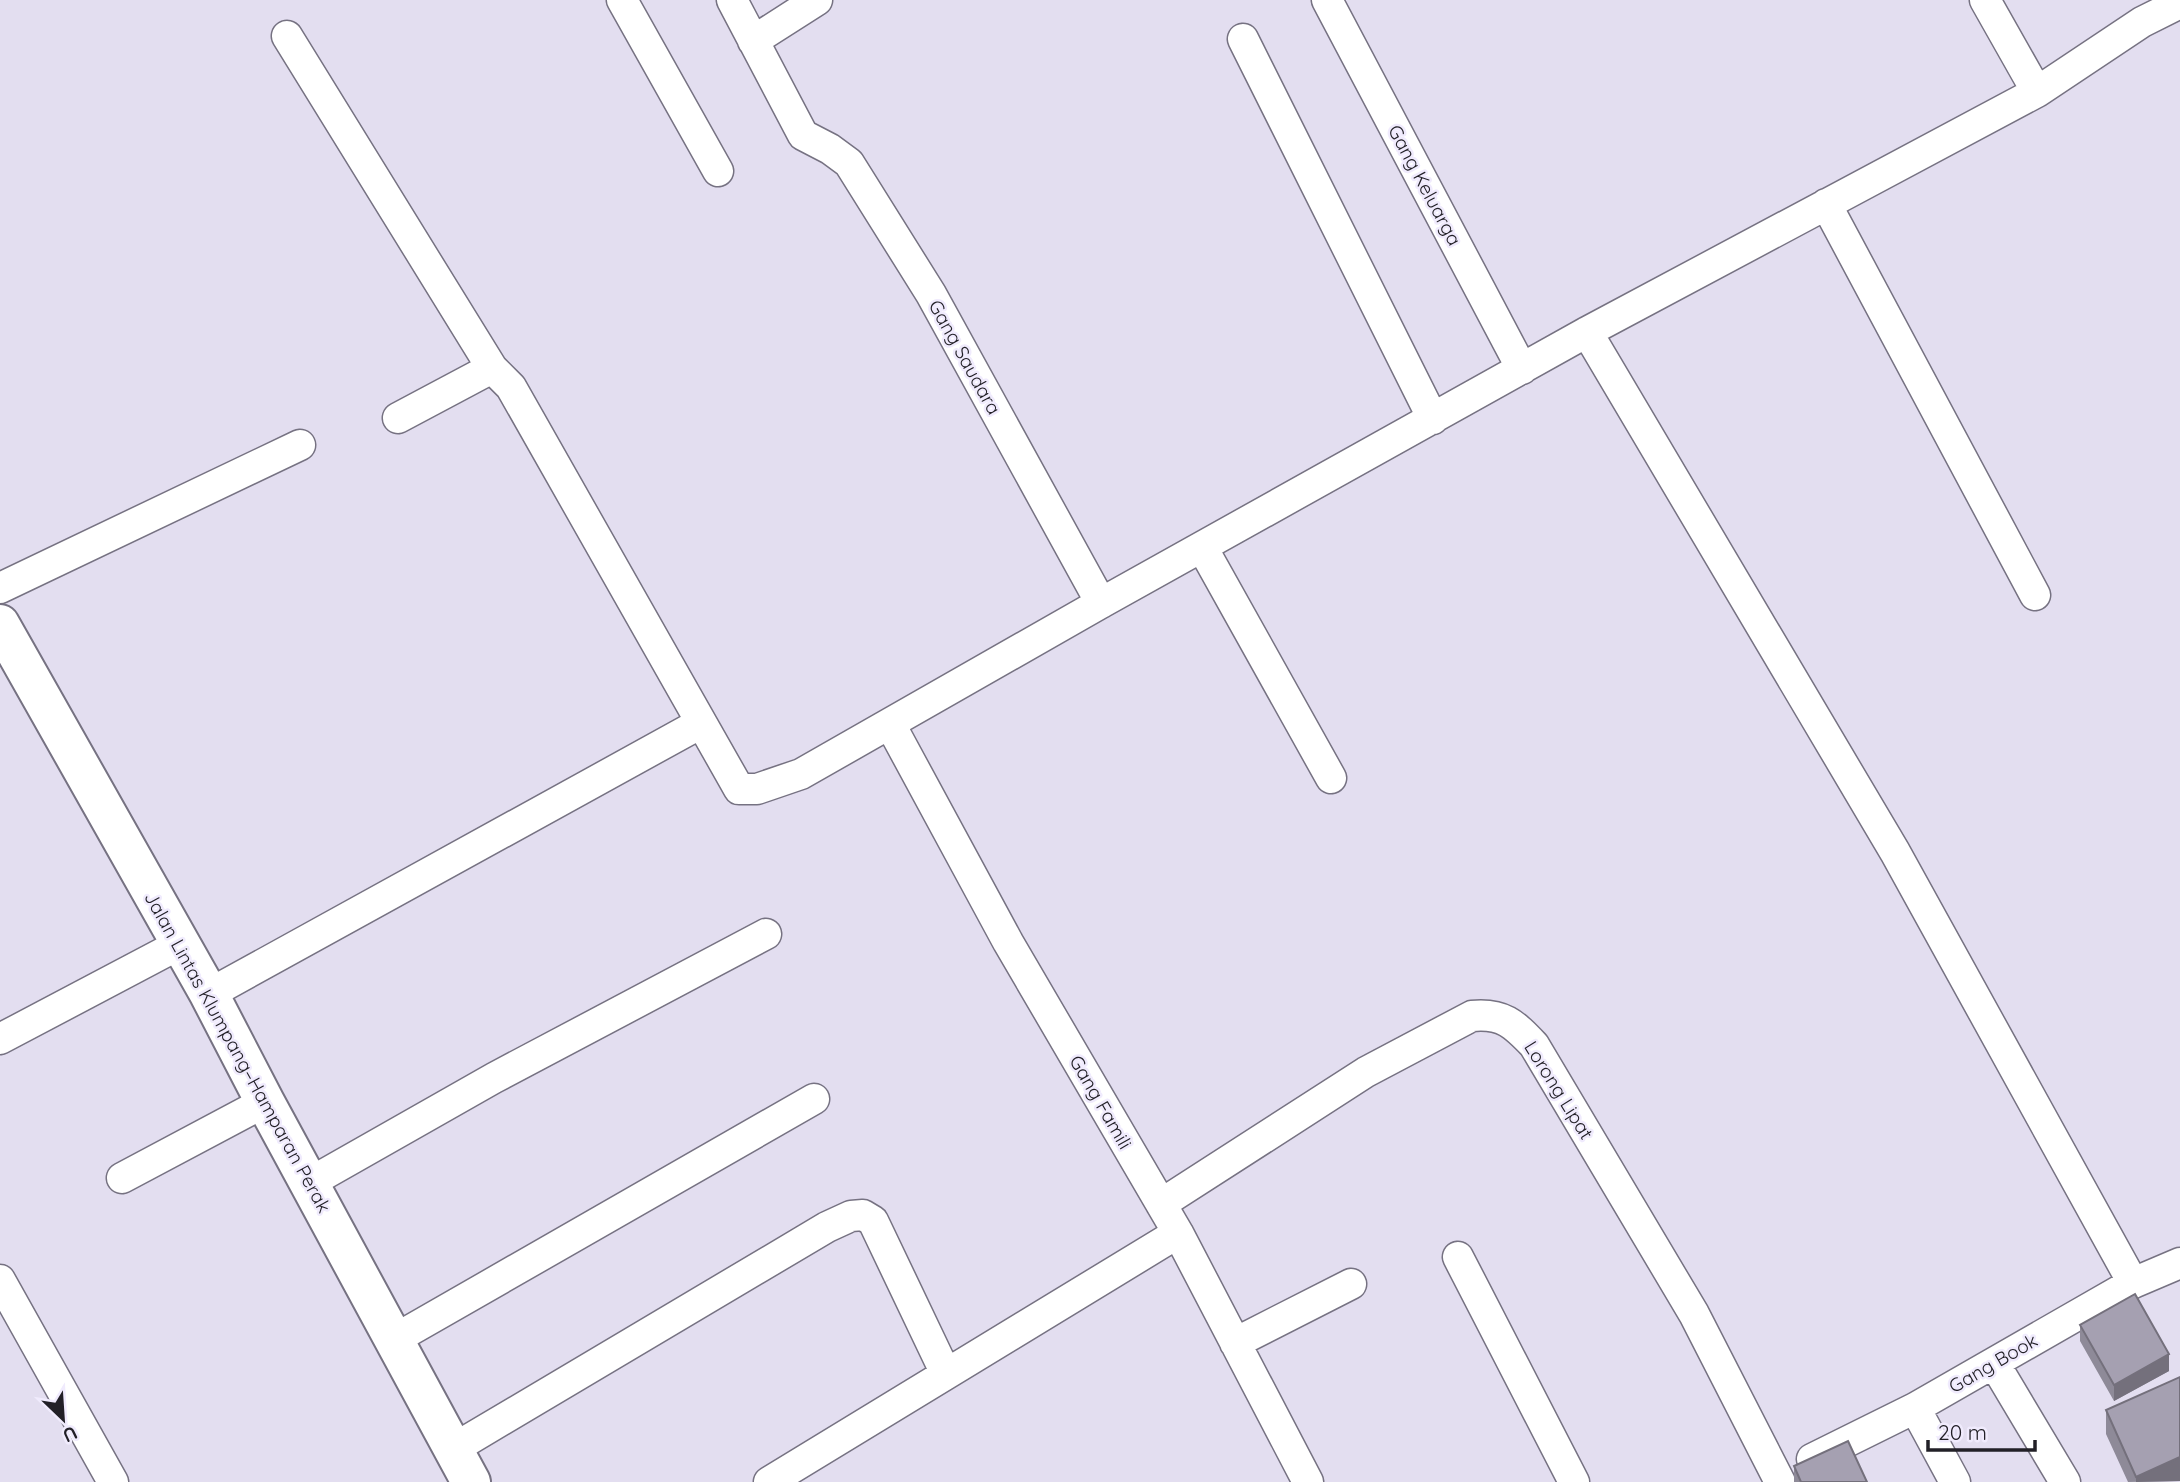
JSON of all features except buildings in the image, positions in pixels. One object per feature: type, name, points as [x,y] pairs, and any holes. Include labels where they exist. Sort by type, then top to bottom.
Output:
[{"type":"main road","name":"Jalan Lintas Klumpang–Hamparan Perak","points":[[0,624],[209,994],[471,1482]]},
{"type":"street","points":[[622,0],[718,171]]},
{"type":"street","points":[[732,0],[753,41],[817,0]]},
{"type":"street","name":"Gang Keluarga","points":[[1327,0],[1522,369]]},
{"type":"street","points":[[1985,0],[2037,92]]},
{"type":"street","points":[[286,36],[492,368],[511,387],[739,789],[757,789],[801,774],[1587,332],[2037,92],[2142,22],[2180,3]]},
{"type":"street","points":[[1243,39],[1433,419]]},
{"type":"street","name":"Gang Saudara","points":[[753,41],[803,135],[849,163],[931,294],[1101,603]]},
{"type":"street","points":[[1826,204],[2035,594]]},
{"type":"street","points":[[1587,332],[1895,852],[2133,1283]]},
{"type":"street","points":[[398,418],[492,368]]},
{"type":"street","points":[[0,589],[300,445]]},
{"type":"street","points":[[1202,547],[1331,778]]},
{"type":"street","points":[[209,994],[701,723]]},
{"type":"street","name":"Gang Famili","points":[[890,724],[1008,942],[1178,1233],[1308,1482]]},
{"type":"street","points":[[309,1183],[494,1078],[766,934]]},
{"type":"street","points":[[0,1039],[180,944]]},
{"type":"street","name":"Lorong Lipat","points":[[1161,1204],[1366,1072],[1472,1016],[1486,1015],[1514,1023],[1534,1045],[1694,1314],[1775,1480]]},
{"type":"street","points":[[395,1339],[814,1098]]},
{"type":"street","points":[[121,1178],[265,1102]]},
{"type":"street","points":[[453,1449],[827,1227],[851,1216],[863,1215],[873,1221],[946,1374]]},
{"type":"street","points":[[769,1482],[1178,1233]]},
{"type":"street","points":[[1458,1257],[1574,1482]]},
{"type":"street","name":"Gang Book","points":[[1775,1480],[1915,1408],[2133,1283],[2180,1263]]},
{"type":"street","points":[[0,1280],[113,1482]]},
{"type":"street","points":[[1235,1343],[1351,1284]]},
{"type":"street","points":[[1994,1363],[2065,1482]]},
{"type":"street","points":[[1915,1408],[1955,1482]]}]
